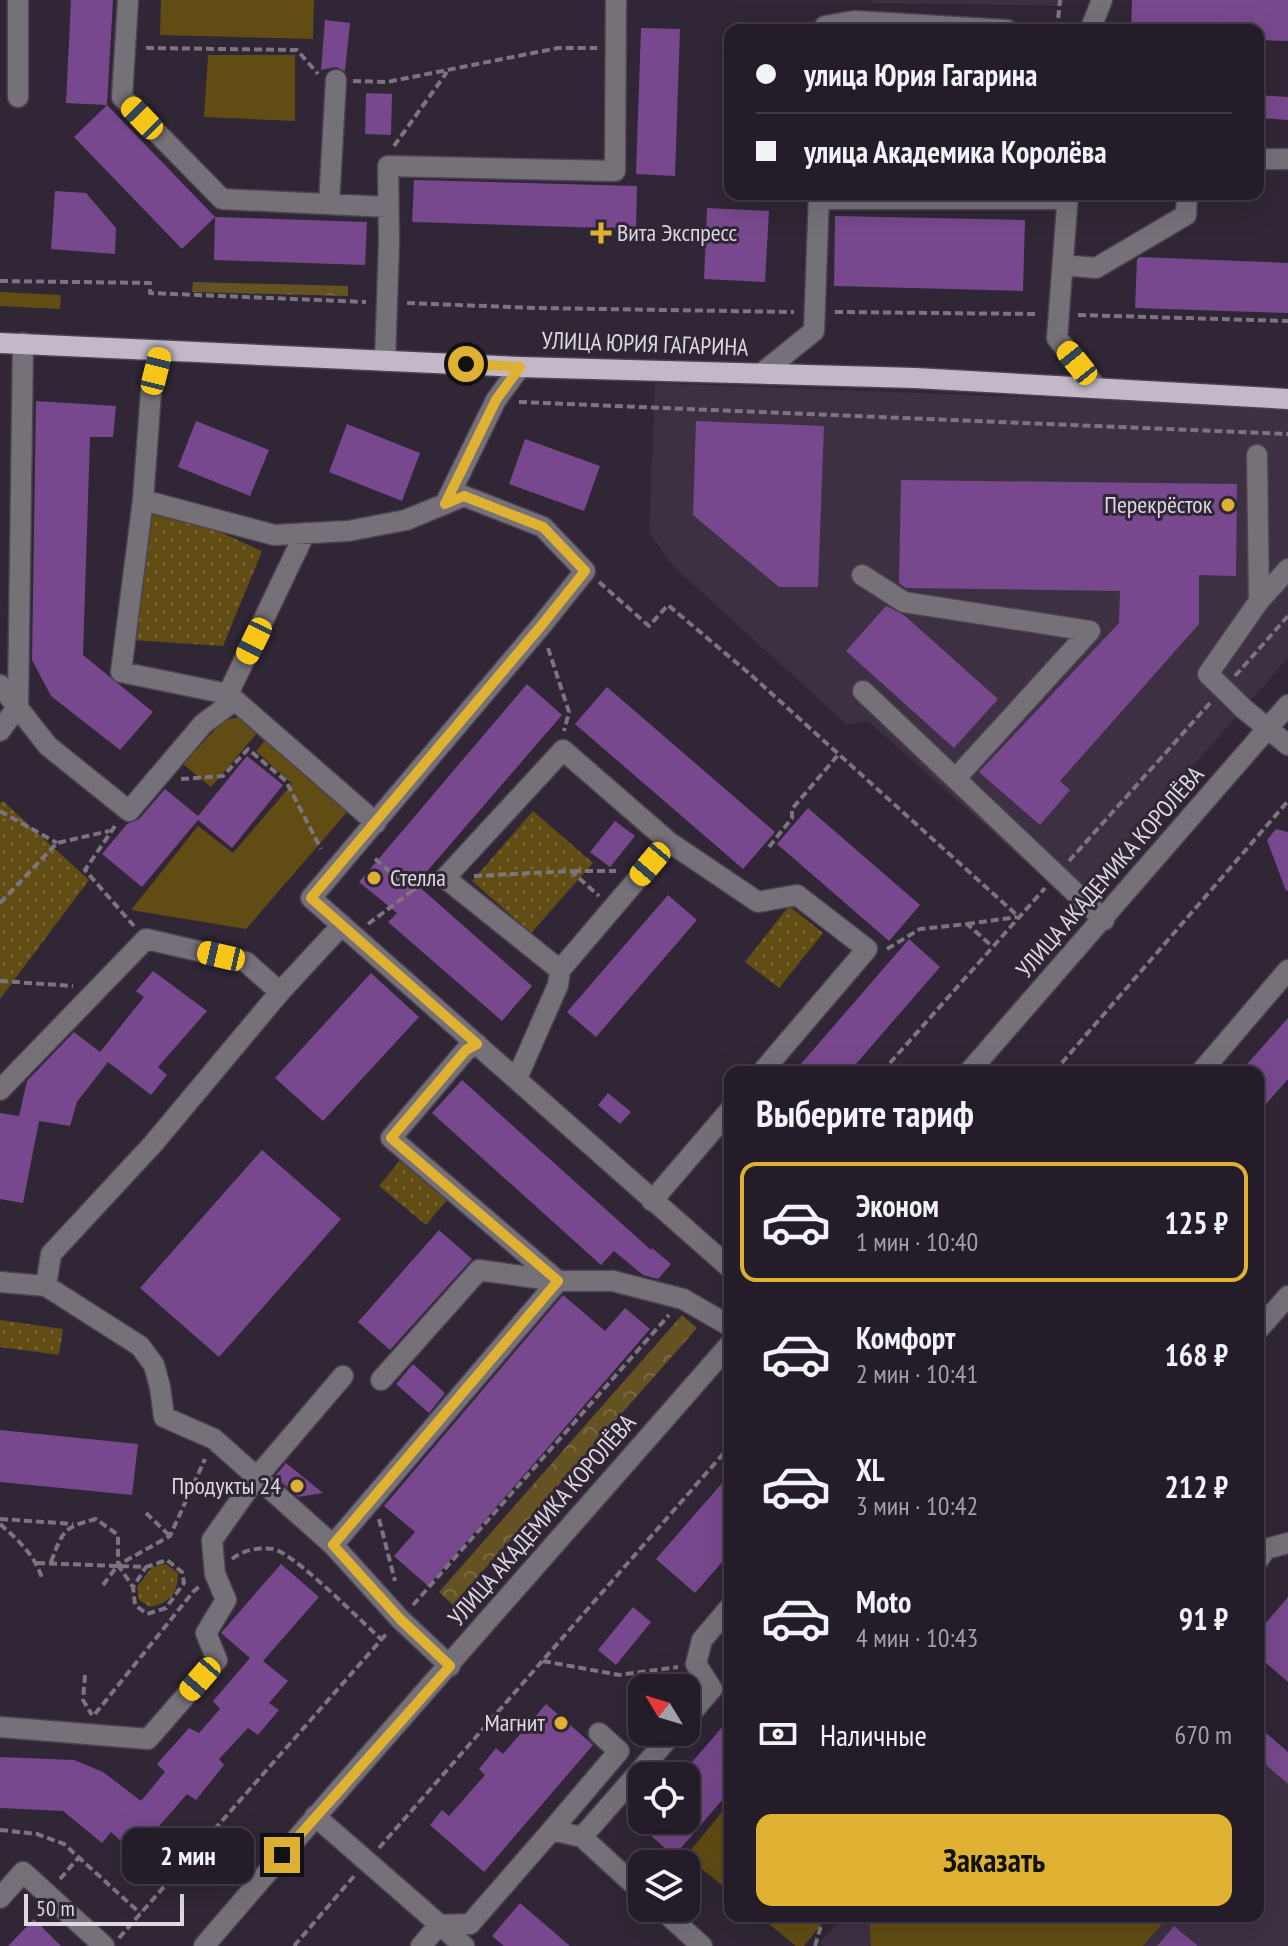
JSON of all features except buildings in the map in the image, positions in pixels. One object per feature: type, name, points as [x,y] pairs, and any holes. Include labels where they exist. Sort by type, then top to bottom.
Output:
[{"type":"main road","name":"УЛИЦА ЮРИЯ ГАГАРИНА","points":[[0,343],[520,367],[762,373],[1096,387],[1288,399]]},
{"type":"street","points":[[18,0],[18,97]]},
{"type":"street","points":[[128,0],[122,97],[222,199],[388,207]]},
{"type":"street","points":[[385,361],[388,166],[615,171],[616,0]]},
{"type":"street","points":[[1092,24],[1102,0]]},
{"type":"street","points":[[837,24],[854,21],[905,24]]},
{"type":"street","points":[[329,204],[336,80]]},
{"type":"street","points":[[1264,159],[1288,159]]},
{"type":"street","points":[[762,373],[814,331],[819,200]]},
{"type":"street","points":[[1068,200],[1057,338],[1096,387]]},
{"type":"street","points":[[1063,265],[1096,268],[1186,215],[1187,200]]},
{"type":"street","points":[[0,731],[18,706],[23,343]]},
{"type":"street","points":[[161,351],[151,392],[143,500],[121,672],[232,697],[376,823]]},
{"type":"street","points":[[445,504],[496,400],[520,367]]},
{"type":"street","points":[[1257,455],[1259,601]]},
{"type":"street","points":[[143,500],[274,535],[348,531],[406,520],[464,496],[543,527],[585,571],[311,898],[724,1263]]},
{"type":"street","points":[[0,685],[48,746],[129,811],[203,724],[232,697],[305,533]]},
{"type":"street","points":[[1288,569],[1259,601],[1208,674],[1288,745]]},
{"type":"street","points":[[862,575],[904,602],[1090,631],[956,778]]},
{"type":"street","points":[[863,691],[1104,920]]},
{"type":"street","name":"УЛИЦА АКАДЕМИКА КОРОЛЁВА","points":[[974,1066],[1288,705]]},
{"type":"street","points":[[560,970],[445,878],[563,750],[669,842],[758,902],[797,895],[867,949],[767,1066]]},
{"type":"street","points":[[517,1078],[558,985],[560,970],[669,842]]},
{"type":"street","points":[[46,1286],[51,1254],[153,1144],[280,992],[348,931]]},
{"type":"street","points":[[0,1090],[146,939],[246,962],[280,992]]},
{"type":"street","points":[[1206,1066],[1288,970]]},
{"type":"street","points":[[477,1044],[466,1050],[391,1138],[558,1281]]},
{"type":"street","points":[[652,1201],[724,1117]]},
{"type":"street","points":[[381,1380],[479,1270],[558,1281],[613,1281],[683,1299],[724,1323]]},
{"type":"street","points":[[333,1545],[558,1281]]},
{"type":"street","points":[[0,1282],[46,1286],[140,1346],[154,1365],[160,1387],[154,1415],[214,1439],[333,1545],[400,1619],[450,1666]]},
{"type":"street","points":[[1264,1323],[1288,1296]]},
{"type":"street","name":"УЛИЦА АКАДЕМИКА КОРОЛЁВА","points":[[204,1946],[724,1351]]},
{"type":"street","points":[[0,1727],[148,1739],[217,1660],[206,1633],[226,1600],[215,1574],[212,1540],[256,1478],[343,1376]]},
{"type":"street","points":[[1264,1552],[1288,1543]]},
{"type":"street","points":[[700,1703],[712,1689],[696,1664],[702,1640],[724,1614]]},
{"type":"street","points":[[421,1946],[439,1925],[470,1924],[619,1751],[599,1733]]},
{"type":"street","points":[[582,1837],[662,1746]]},
{"type":"street","points":[[315,1816],[464,1946]]},
{"type":"street","points":[[552,1830],[582,1837],[628,1879]]},
{"type":"street","points":[[0,1898],[23,1872],[104,1946]]},
{"type":"street","points":[[675,1922],[702,1946]]},
{"type":"path","points":[[1058,24],[1060,0]]},
{"type":"path","points":[[146,36],[148,48],[297,50],[319,76],[336,80],[387,82],[558,48],[616,48]]},
{"type":"path","points":[[388,166],[392,148],[448,70]]},
{"type":"path","points":[[0,281],[150,283],[150,293],[535,308],[1059,314],[1288,321]]},
{"type":"path","points":[[496,400],[1288,434]]},
{"type":"path","points":[[585,571],[649,626],[668,605],[751,675],[1019,917]]},
{"type":"path","points":[[887,1066],[1288,616]]},
{"type":"path","points":[[541,626],[569,712],[563,733]]},
{"type":"path","points":[[172,780],[223,776],[248,749],[286,781],[321,849]]},
{"type":"path","points":[[769,847],[792,818],[792,809],[839,754]]},
{"type":"path","points":[[1059,1066],[1288,801]]},
{"type":"path","points":[[0,811],[57,843]]},
{"type":"path","points":[[129,811],[111,831],[85,870],[146,939]]},
{"type":"path","points":[[0,903],[57,843],[111,831]]},
{"type":"path","points":[[361,839],[367,852],[412,891]]},
{"type":"path","points":[[348,931],[366,925],[424,879],[571,871],[613,908]]},
{"type":"path","points":[[887,949],[920,929],[1019,917]]},
{"type":"path","points":[[967,924],[992,946]]},
{"type":"path","points":[[0,981],[100,988]]},
{"type":"path","points":[[113,1946],[683,1299]]},
{"type":"path","points":[[103,1585],[118,1565],[170,1536],[214,1439]]},
{"type":"path","points":[[294,1946],[724,1453]]},
{"type":"path","points":[[374,1498],[396,1586]]},
{"type":"path","points":[[146,1513],[170,1536]]},
{"type":"path","points":[[51,1562],[63,1531],[97,1516],[118,1535],[118,1565],[133,1587],[135,1605],[147,1614],[166,1608],[184,1583]]},
{"type":"path","points":[[0,1522],[74,1524]]},
{"type":"path","points":[[0,1522],[37,1563],[42,1578]]},
{"type":"path","points":[[85,1675],[83,1700],[93,1716],[193,1592],[242,1551],[275,1549],[298,1565],[382,1640]]},
{"type":"path","points":[[37,1563],[146,1567],[167,1560],[182,1572],[184,1583],[193,1592]]},
{"type":"path","points":[[133,1587],[146,1567]]},
{"type":"path","points":[[543,1661],[619,1675],[696,1664]]},
{"type":"path","points":[[0,1830],[37,1834],[64,1844],[140,1913]]},
{"type":"path","points":[[48,1893],[79,1857]]},
{"type":"path","points":[[815,1946],[822,1922]]},
{"type":"shaded area","points":[[161,0],[314,0],[313,39],[160,35]]},
{"type":"shaded area","points":[[873,0],[1067,0],[1060,6],[872,3]]},
{"type":"shaded area","points":[[208,55],[295,55],[295,121],[204,117]]},
{"type":"shaded area","points":[[0,292],[61,295],[60,309],[0,306]]},
{"type":"shaded area","points":[[655,383],[1288,407],[1288,658],[1072,903],[868,721],[847,725],[674,567],[649,532]]},
{"type":"shaded area","points":[[152,510],[193,520],[262,551],[223,646],[132,640]]},
{"type":"shaded area","points":[[241,717],[258,732],[211,787],[183,764],[224,720]]},
{"type":"shaded area","points":[[266,739],[348,811],[246,929],[131,910],[198,826],[233,853],[292,784],[256,751]]},
{"type":"shaded area","points":[[3,801],[89,880],[0,999],[0,803]]},
{"type":"shaded area","points":[[533,811],[593,863],[531,933],[472,881]]},
{"type":"shaded area","points":[[789,906],[823,933],[779,988],[745,962]]},
{"type":"shaded area","points":[[405,1154],[453,1193],[426,1225],[379,1186]]},
{"type":"shaded area","points":[[0,1320],[63,1329],[59,1355],[0,1347]]},
{"type":"shaded area","points":[[166,1564],[178,1573],[176,1586],[168,1600],[150,1607],[139,1600],[137,1587],[152,1567]]},
{"type":"shaded area","points":[[1264,1731],[1288,1752],[1288,1946],[823,1946],[820,1943],[837,1922],[1264,1922]]},
{"type":"shaded area","points":[[724,1809],[724,1887],[700,1867],[700,1850],[691,1850]]},
{"type":"shaded area","points":[[766,1922],[823,1922],[804,1946],[796,1946]]},
{"type":"shaded area","points":[[869,1922],[1164,1922],[1143,1946],[871,1946]]},
{"type":"green space","points":[[193,282],[348,286],[348,296],[192,292]]},
{"type":"green space","points":[[682,1315],[697,1328],[453,1605],[439,1592]]},
{"type":"place","name":"Вита Экспресс","points":[[601,233]]},
{"type":"place","name":"Перекрёсток","points":[[1228,505]]},
{"type":"place","name":"Стелла","points":[[374,878]]},
{"type":"place","name":"Продукты 24","points":[[297,1486]]},
{"type":"place","name":"Магнит","points":[[561,1723]]},
{"type":"route","points":[[282,1855],[450,1666],[400,1619],[333,1545],[558,1281],[391,1138],[466,1050],[477,1044],[311,898],[585,571],[543,527],[464,496],[445,504],[496,400],[520,367],[466,364]]}]
